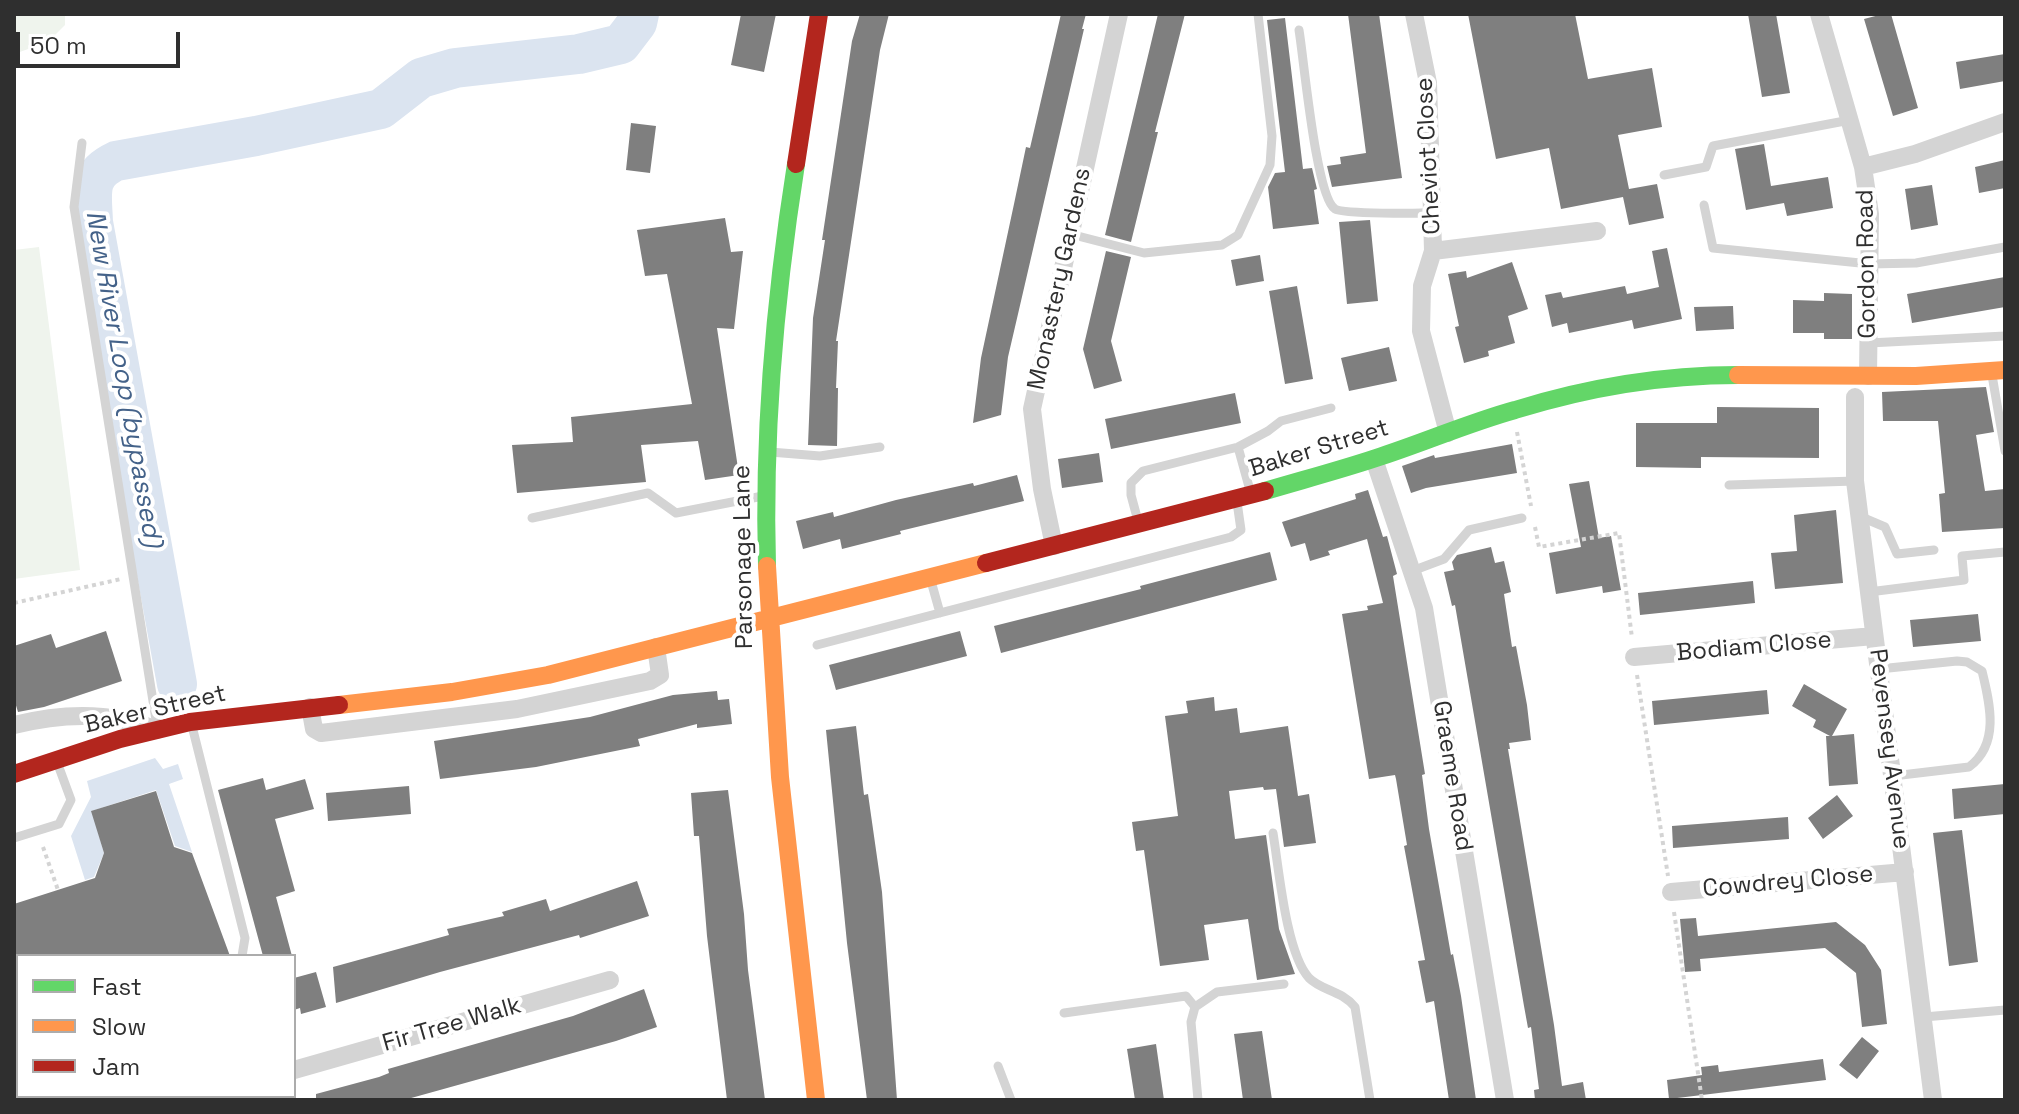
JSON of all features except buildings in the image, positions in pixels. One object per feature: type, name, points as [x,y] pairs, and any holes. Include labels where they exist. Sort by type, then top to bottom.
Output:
[{"type":"street","name":"Parsonage Lane","points":[[816,1100],[773,688],[766,496],[767,451],[785,249],[819,14]]},
{"type":"street","name":"Monastery Gardens","points":[[1054,546],[1042,489],[1032,409],[1119,14]]},
{"type":"street","name":"Cheviot Close","points":[[1414,14],[1428,83],[1433,251],[1422,286],[1421,331],[1448,433]]},
{"type":"street","name":"Gordon Road","points":[[1819,14],[1863,167],[1870,214],[1868,376]]},
{"type":"street","points":[[1863,167],[1915,154],[2005,122]]},
{"type":"street","name":"Cheviot Close","points":[[1433,251],[1597,231]]},
{"type":"street","name":"Baker Street","points":[[14,774],[55,759],[190,722],[452,692],[548,675],[1244,497],[1374,459],[1513,410],[1566,396],[1705,375],[1868,376],[1998,371]]},
{"type":"street","name":"Pevensey Avenue","points":[[1855,397],[1855,481],[1933,1100]]},
{"type":"street","name":"Graeme Road","points":[[1374,459],[1424,608],[1505,1100]]},
{"type":"street","name":"Bodiam Close","points":[[1634,657],[1874,636]]},
{"type":"street","points":[[310,707],[314,729],[321,733],[517,709],[650,681],[660,675],[656,647]]},
{"type":"street","points":[[452,692],[455,718]]},
{"type":"street","points":[[14,725],[46,717],[82,715],[135,720],[157,730]]},
{"type":"street","name":"Cowdrey Close","points":[[1671,892],[1905,872]]},
{"type":"street","name":"Fir Tree Walk","points":[[296,1069],[610,980]]},
{"type":"lane","points":[[1070,234],[1144,253],[1222,245],[1238,235],[1270,165],[1272,136],[1258,14]]},
{"type":"lane","points":[[1299,30],[1319,168],[1327,200],[1336,210],[1349,214],[1375,211],[1420,215],[1432,212]]},
{"type":"lane","points":[[1664,175],[1706,167],[1713,146],[1850,120]]},
{"type":"lane","points":[[82,143],[74,207],[157,730]]},
{"type":"lane","points":[[1704,205],[1713,248],[1870,264],[1916,263],[2005,247]]},
{"type":"lane","points":[[1869,343],[2005,336]]},
{"type":"lane","points":[[1998,371],[2005,451]]},
{"type":"lane","points":[[1139,524],[1131,483],[1143,471],[1238,447],[1281,421],[1331,408]]},
{"type":"lane","points":[[767,451],[820,456],[880,447]]},
{"type":"lane","points":[[817,645],[1231,537],[1241,530],[1244,497],[1238,447]]},
{"type":"lane","points":[[1729,485],[1855,481]]},
{"type":"lane","points":[[532,518],[648,493],[676,513],[766,496]]},
{"type":"lane","points":[[1859,516],[1885,527],[1897,554],[1934,550]]},
{"type":"lane","points":[[1412,571],[1444,559],[1469,530],[1522,518]]},
{"type":"lane","points":[[1869,592],[1964,580],[1962,556],[2005,552]]},
{"type":"lane","points":[[930,577],[940,613]]},
{"type":"lane","points":[[1879,669],[1967,662],[1982,671],[1989,700],[1987,744],[1978,760],[1969,767],[1893,776]]},
{"type":"lane","points":[[190,722],[245,938],[242,954]]},
{"type":"lane","points":[[14,838],[59,824],[71,800],[55,759]]},
{"type":"lane","points":[[1273,833],[1292,945],[1300,968],[1312,982],[1346,996],[1355,1007],[1370,1100]]},
{"type":"lane","points":[[1198,1100],[1191,1022],[1195,1007],[1217,992],[1284,984]]},
{"type":"lane","points":[[1064,1013],[1186,996],[1195,1007]]},
{"type":"lane","points":[[1924,1017],[2005,1010]]},
{"type":"lane","points":[[998,1066],[1011,1100]]},
{"type":"path","points":[[1513,410],[1539,547],[1619,533],[1634,657],[1702,1100]]},
{"type":"path","points":[[14,603],[133,577]]},
{"type":"path","points":[[43,847],[58,890]]},
{"type":"shaded area","points":[[14,14],[65,14],[65,25],[48,42],[14,54]]},
{"type":"shaded area","points":[[39,247],[80,570],[14,579],[14,250]]},
{"type":"shaded area","points":[[155,758],[163,769],[178,764],[183,779],[169,784],[192,852],[175,846],[156,790],[92,811],[104,853],[94,877],[85,880],[71,836],[91,797],[87,781]]},
{"type":"waterway","name":"New River Loop (bypassed)","points":[[177,684],[93,222],[95,179],[106,166],[116,161],[256,136],[381,109],[421,78],[455,68],[579,54],[621,44],[637,23],[639,14]]},
{"type":"traffic: fast","points":[[767,566],[767,465],[772,364],[796,164]]},
{"type":"traffic: fast","points":[[1265,491],[1376,458],[1497,415],[1569,395],[1653,380],[1738,375]]},
{"type":"traffic: slow","points":[[1738,375],[1916,376],[2005,370]]},
{"type":"traffic: slow","points":[[339,705],[452,692],[548,675],[986,563]]},
{"type":"traffic: slow","points":[[767,566],[780,777],[816,1100]]},
{"type":"traffic: jam","points":[[796,164],[819,14]]},
{"type":"traffic: jam","points":[[986,563],[1265,491]]},
{"type":"traffic: jam","points":[[14,774],[120,739],[190,722],[339,705]]}]
